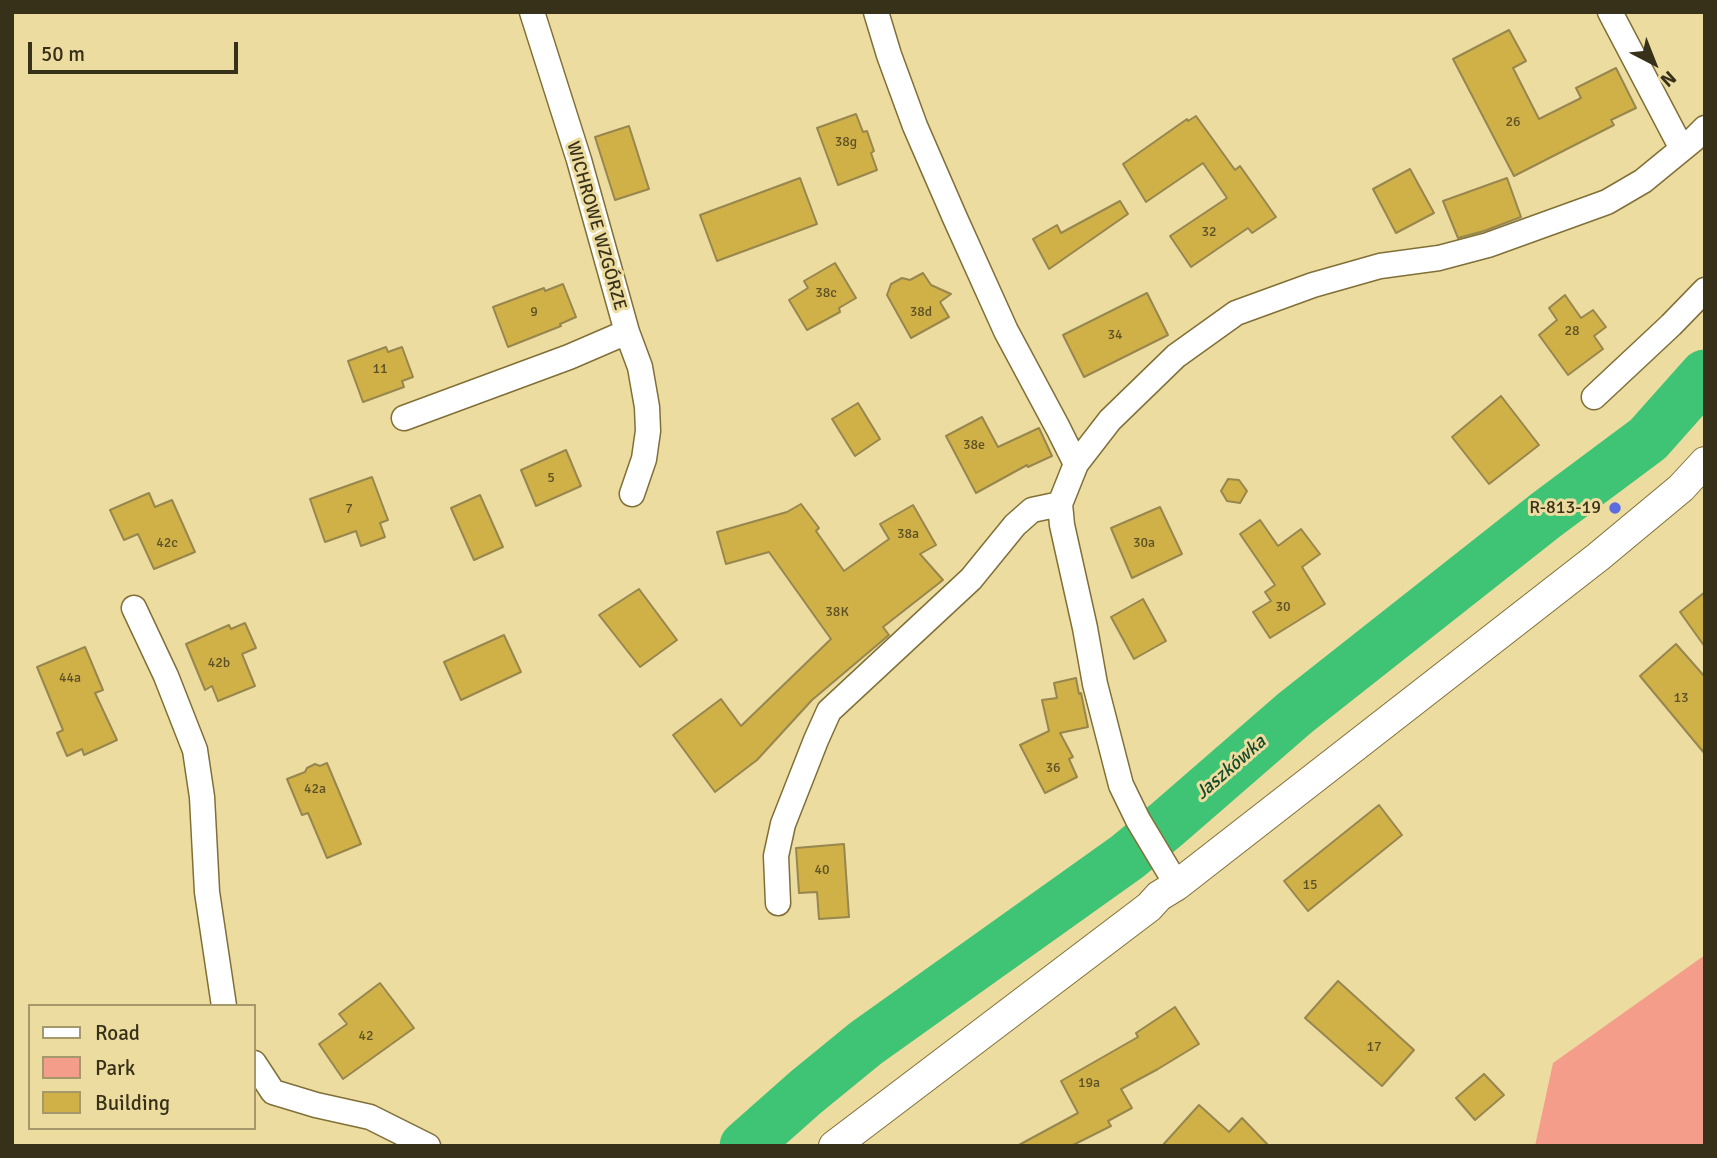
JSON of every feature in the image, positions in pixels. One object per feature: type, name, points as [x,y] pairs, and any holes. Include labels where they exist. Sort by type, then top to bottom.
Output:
[{"type":"street","name":"WICHROWE WZGÓRZE","points":[[404,418],[569,357],[627,332],[579,160],[532,12]]},
{"type":"street","points":[[876,12],[915,125],[955,218],[1006,331],[1076,464]]},
{"type":"street","points":[[1610,12],[1682,149]]},
{"type":"street","points":[[1177,885],[1138,820],[1121,785],[1094,684],[1060,504],[1076,464],[1110,420],[1176,356],[1237,313],[1313,285],[1380,266],[1439,258],[1488,245],[1607,202],[1643,181],[1705,128]]},
{"type":"street","points":[[1594,397],[1705,290]]},
{"type":"street","points":[[627,332],[640,367],[648,431],[644,459],[632,494]]},
{"type":"street","points":[[834,1146],[1149,907],[1158,896],[1177,885],[1598,556],[1681,488],[1705,462]]},
{"type":"street","points":[[778,903],[776,856],[783,824],[829,711],[971,579],[1032,510],[1060,504]]},
{"type":"street","points":[[134,608],[166,676],[195,750],[202,797],[208,891],[224,1004]]},
{"type":"street","points":[[256,1066],[272,1092],[370,1117],[428,1146]]},
{"type":"green space","points":[[1705,955],[1705,1146],[1535,1146],[1553,1063]]},
{"type":"building","points":[[1509,30],[1526,61],[1513,68],[1539,119],[1581,98],[1576,88],[1616,68],[1636,108],[1611,120],[1614,125],[1514,176],[1453,59]]},
{"type":"building","points":[[856,114],[863,132],[867,131],[877,170],[838,185],[817,128]]},
{"type":"building","points":[[1196,116],[1235,170],[1240,166],[1276,217],[1252,233],[1248,228],[1191,267],[1170,236],[1227,198],[1203,163],[1146,202],[1123,164],[1187,119],[1188,121]]},
{"type":"building","points":[[629,126],[649,189],[615,200],[595,137]]},
{"type":"building","points":[[1410,169],[1434,213],[1396,233],[1373,189]]},
{"type":"building","points":[[800,178],[817,224],[717,261],[700,215]]},
{"type":"building","points":[[1507,178],[1521,217],[1458,238],[1443,201]]},
{"type":"building","points":[[1120,201],[1128,214],[1049,269],[1033,239],[1057,225],[1061,233]]},
{"type":"building","points":[[835,263],[856,298],[839,308],[840,312],[807,330],[789,300],[808,288],[804,281]]},
{"type":"building","points":[[923,273],[931,285],[951,294],[940,302],[949,317],[911,338],[887,295],[891,284],[902,278],[910,280]]},
{"type":"building","points":[[563,284],[576,317],[560,324],[561,326],[508,347],[493,307],[544,288],[545,291]]},
{"type":"building","points":[[1147,293],[1168,335],[1084,377],[1063,335]]},
{"type":"building","points":[[1565,295],[1581,318],[1593,310],[1606,327],[1594,336],[1603,349],[1568,375],[1539,335],[1557,320],[1549,308]]},
{"type":"building","points":[[386,347],[388,352],[402,347],[413,377],[402,381],[404,387],[363,402],[348,361]]},
{"type":"building","points":[[1501,396],[1539,445],[1489,484],[1452,437]]},
{"type":"building","points":[[858,403],[880,439],[855,456],[832,419]]},
{"type":"building","points":[[982,417],[998,447],[1039,428],[1052,456],[1028,467],[1027,465],[976,493],[946,436]]},
{"type":"building","points":[[566,450],[581,486],[536,506],[521,470]]},
{"type":"building","points":[[372,477],[388,520],[380,523],[385,537],[361,546],[356,531],[325,542],[310,499]]},
{"type":"building","points":[[1228,479],[1239,480],[1247,491],[1240,503],[1227,501],[1221,491]]},
{"type":"building","points":[[149,493],[155,507],[172,500],[195,552],[154,569],[138,534],[124,540],[110,510]]},
{"type":"building","points":[[480,495],[503,547],[474,560],[451,508]]},
{"type":"building","points":[[801,504],[819,528],[816,531],[844,571],[889,539],[880,524],[913,505],[936,545],[920,554],[943,580],[883,627],[889,635],[812,700],[757,760],[715,792],[673,735],[721,699],[741,726],[831,639],[769,552],[726,564],[717,532],[787,512]]},
{"type":"building","points":[[1160,507],[1182,554],[1132,578],[1111,528]]},
{"type":"building","points":[[1260,520],[1278,546],[1301,529],[1320,554],[1302,567],[1325,604],[1270,638],[1253,612],[1271,601],[1265,592],[1275,585],[1240,534]]},
{"type":"building","points":[[639,589],[677,640],[640,667],[599,615]]},
{"type":"building","points":[[1705,592],[1705,647],[1680,612]]},
{"type":"building","points":[[1143,599],[1166,641],[1134,659],[1111,617]]},
{"type":"building","points":[[245,623],[256,648],[242,654],[255,686],[218,701],[212,686],[205,690],[186,644],[229,625],[231,629]]},
{"type":"building","points":[[504,635],[521,672],[461,700],[444,662]]},
{"type":"building","points":[[1676,644],[1705,677],[1705,754],[1640,676]]},
{"type":"building","points":[[85,647],[103,690],[95,693],[117,740],[84,755],[82,749],[67,756],[57,733],[63,730],[37,667]]},
{"type":"building","points":[[1076,678],[1088,727],[1060,733],[1073,757],[1069,759],[1077,777],[1045,793],[1020,745],[1049,731],[1042,700],[1057,698],[1054,683]]},
{"type":"building","points":[[327,763],[361,844],[327,858],[308,813],[302,815],[287,779],[305,772],[315,764],[320,766]]},
{"type":"building","points":[[1379,805],[1402,835],[1308,911],[1284,881]]},
{"type":"building","points":[[844,844],[849,917],[819,919],[817,892],[799,893],[796,848]]},
{"type":"building","points":[[1338,981],[1414,1050],[1382,1086],[1305,1018]]},
{"type":"building","points":[[380,983],[414,1028],[343,1079],[319,1044],[347,1024],[339,1014]]},
{"type":"building","points":[[1175,1007],[1199,1044],[1121,1089],[1132,1108],[1108,1121],[1111,1126],[1071,1146],[1017,1146],[1078,1113],[1061,1081],[1138,1037],[1136,1033]]},
{"type":"building","points":[[1484,1074],[1504,1095],[1475,1120],[1456,1098]]},
{"type":"building","points":[[1199,1105],[1229,1132],[1242,1118],[1269,1146],[1162,1146]]},
{"type":"waterway","name":"Jaszkówka","points":[[745,1146],[866,1043],[1127,857],[1295,713],[1546,515],[1648,439],[1705,375]]},
{"type":"place","name":"R-813-19","points":[[1615,508]]}]
